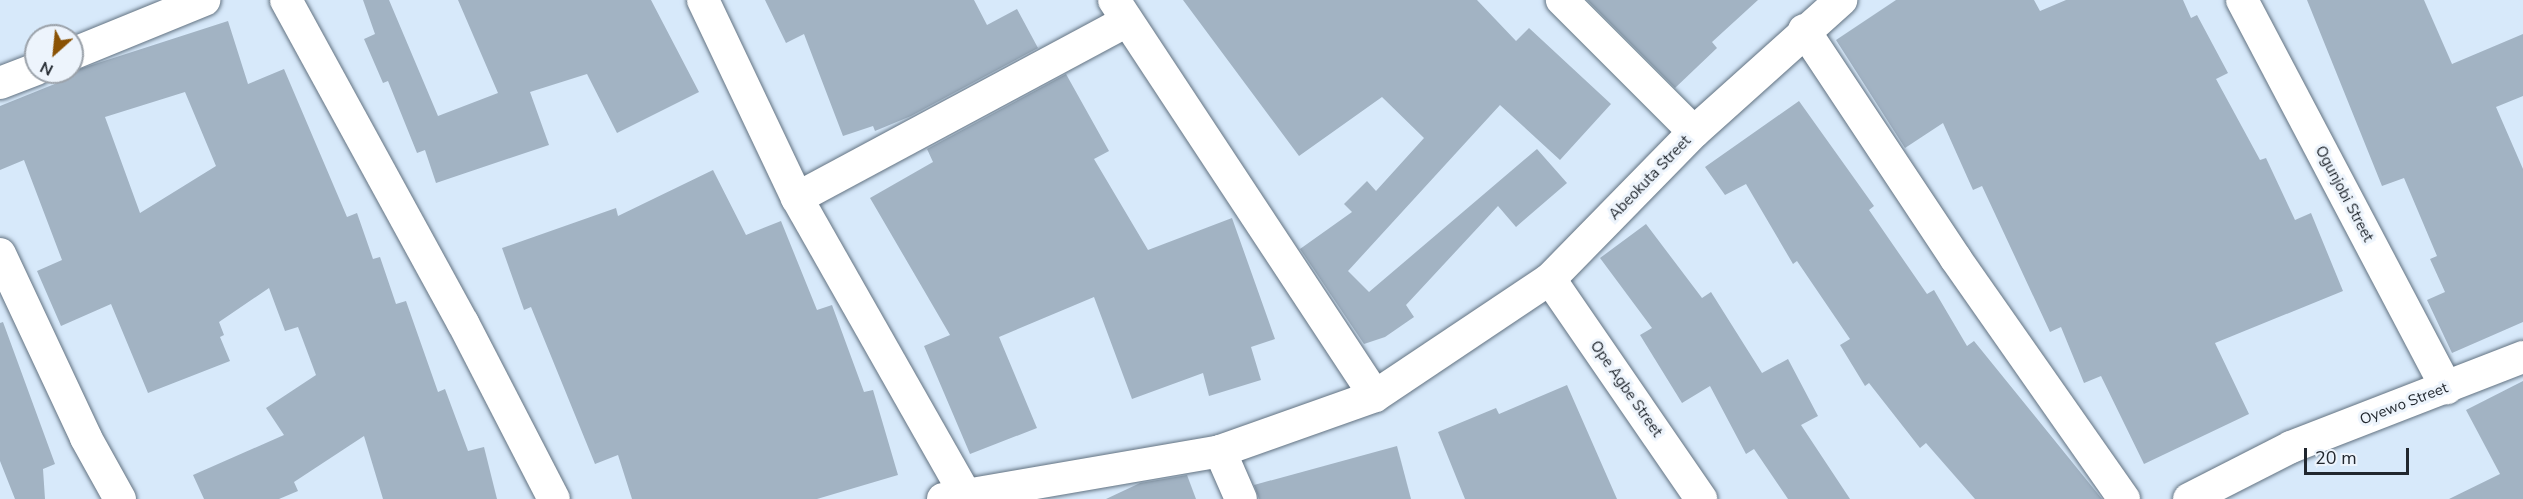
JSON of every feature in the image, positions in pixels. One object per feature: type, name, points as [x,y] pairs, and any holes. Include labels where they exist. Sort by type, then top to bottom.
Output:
[{"type":"street","points":[[84,49],[204,0]]},
{"type":"street","points":[[286,0],[463,323],[554,499]]},
{"type":"street","points":[[704,0],[797,198],[954,496]]},
{"type":"street","name":"Abeokuta Street","points":[[954,496],[1220,451],[1375,396],[1550,279],[1694,132],[1562,0]]},
{"type":"street","points":[[1694,132],[1804,30],[1841,0]]},
{"type":"street","name":"Ogunjobi Street","points":[[2242,0],[2446,388]]},
{"type":"street","points":[[797,198],[1121,11],[1375,396]]},
{"type":"street","points":[[1804,30],[1956,259],[2124,499]]},
{"type":"street","points":[[0,83],[24,74]]},
{"type":"street","points":[[0,254],[86,438],[120,499]]},
{"type":"street","name":"Ope Agbe Street","points":[[1550,279],[1701,499]]},
{"type":"street","name":"Oyewo Street","points":[[2189,499],[2291,447],[2523,357]]},
{"type":"street","points":[[1220,451],[1241,499]]},
{"type":"building","points":[[363,0],[389,0],[438,116],[498,93],[458,0],[651,0],[699,92],[617,133],[587,74],[530,92],[549,145],[436,183],[425,150],[417,153],[388,81],[383,83],[364,39],[375,34]]},
{"type":"building","points":[[765,0],[974,0],[987,25],[1017,9],[1038,48],[911,116],[875,131],[873,126],[843,136],[804,34],[786,43]]},
{"type":"building","points":[[1183,0],[1477,0],[1516,41],[1529,28],[1611,104],[1560,160],[1500,105],[1348,271],[1369,292],[1537,149],[1567,183],[1516,227],[1498,206],[1406,305],[1414,317],[1385,337],[1364,344],[1300,249],[1352,212],[1344,204],[1367,181],[1376,191],[1424,138],[1382,97],[1299,156]]},
{"type":"building","points":[[1587,0],[1758,0],[1712,42],[1717,48],[1675,88]]},
{"type":"building","points":[[1896,0],[2034,0],[2040,11],[2066,0],[2183,0],[2191,18],[2197,15],[2228,73],[2216,79],[2260,160],[2266,158],[2295,220],[2311,213],[2343,291],[2215,343],[2249,414],[2144,464],[2101,376],[2084,383],[2061,327],[2050,332],[1982,186],[1973,190],[1943,123],[1905,148],[1836,40]]},
{"type":"building","points":[[2307,0],[2424,0],[2452,64],[2523,34],[2523,96],[2496,107],[2523,169],[2523,322],[2452,353],[2427,300],[2445,292],[2430,259],[2437,256],[2404,178],[2382,186]]},
{"type":"building","points":[[228,21],[248,84],[284,69],[347,217],[357,213],[373,259],[380,257],[396,304],[406,301],[438,392],[445,389],[468,451],[484,447],[497,499],[383,499],[364,436],[294,482],[298,491],[279,499],[204,499],[193,475],[284,435],[266,408],[316,375],[298,327],[285,331],[269,288],[219,322],[224,335],[220,337],[230,361],[148,393],[111,304],[61,326],[37,271],[62,260],[24,160],[0,170],[0,106],[55,84],[84,84],[84,67]],"holes":[[[185,92],[216,166],[140,213],[105,117]]]},
{"type":"building","points":[[1066,74],[1109,151],[1094,159],[1148,250],[1232,218],[1275,339],[1251,347],[1261,380],[1209,396],[1203,373],[1132,399],[1094,297],[999,337],[1037,428],[970,454],[924,346],[950,335],[870,198],[933,162],[927,149]]},
{"type":"building","points":[[1799,101],[1874,206],[1869,210],[1927,294],[1934,290],[1967,346],[1974,341],[2102,499],[1975,499],[1926,443],[1920,448],[1869,383],[1865,386],[1840,345],[1850,339],[1797,261],[1793,264],[1746,184],[1725,195],[1705,167]]},
{"type":"building","points":[[713,170],[746,235],[781,221],[817,310],[832,305],[864,392],[873,390],[898,475],[817,499],[632,499],[618,455],[595,464],[531,307],[524,310],[502,248],[616,208],[618,216]]},
{"type":"building","points":[[1646,224],[1702,298],[1711,292],[1762,373],[1788,359],[1818,416],[1801,425],[1850,499],[1788,499],[1754,449],[1746,454],[1710,386],[1682,403],[1640,335],[1652,328],[1600,258]]},
{"type":"building","points":[[3,322],[55,464],[43,469],[45,499],[15,499],[0,461],[0,323]]},
{"type":"building","points":[[2523,381],[2523,499],[2449,499],[2500,474],[2466,410]]},
{"type":"building","points":[[1567,385],[1617,499],[1465,499],[1438,432],[1496,408],[1499,414]]},
{"type":"building","points":[[1397,446],[1411,499],[1259,499],[1254,485]]},
{"type":"building","points":[[1187,475],[1196,499],[1106,499],[1140,483]]}]
